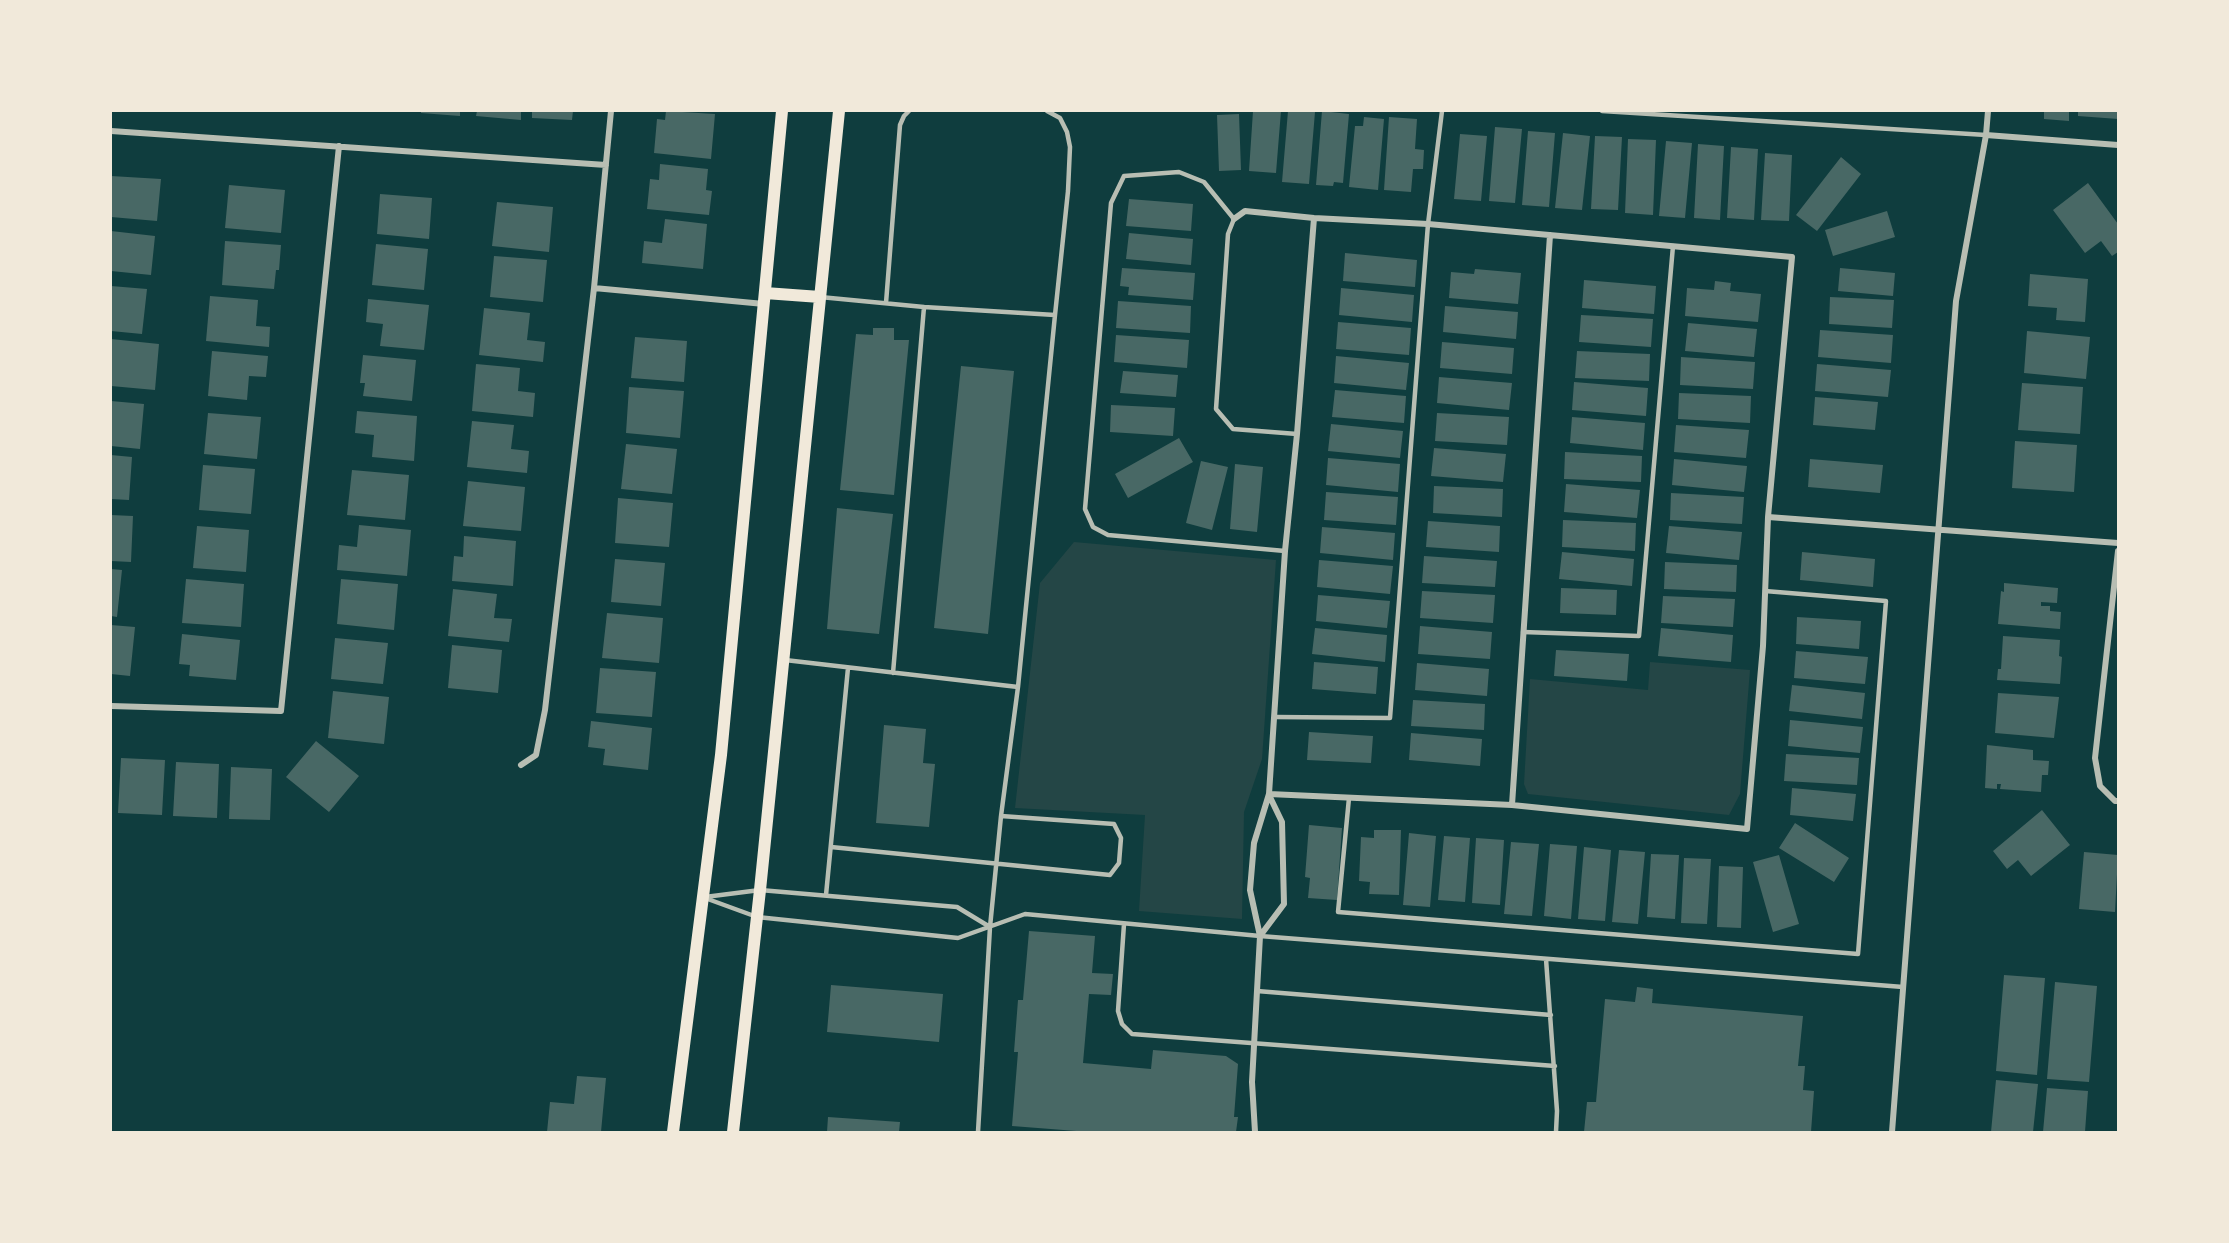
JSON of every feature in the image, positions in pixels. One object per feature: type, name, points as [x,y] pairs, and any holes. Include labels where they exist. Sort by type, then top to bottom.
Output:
[{"type":"main road","points":[[673,1132],[722,755],[782,111]]},
{"type":"main road","points":[[733,1132],[760,890],[839,111]]},
{"type":"main road","points":[[765,298],[820,297]]},
{"type":"street","points":[[521,765],[536,756],[545,710],[594,288],[611,111]]},
{"type":"street","points":[[1892,1132],[1956,301],[1986,135],[1988,111]]},
{"type":"street","points":[[111,130],[606,165]]},
{"type":"street","points":[[1986,135],[2118,145]]},
{"type":"street","points":[[111,706],[281,711],[339,146]]},
{"type":"street","points":[[1234,219],[1245,211],[1314,218],[1428,224],[1792,257],[1768,517],[1763,646],[1747,829],[1512,805],[1269,794]]},
{"type":"street","points":[[1255,1132],[1252,1082],[1260,936],[1250,890],[1254,843],[1269,794],[1285,551],[1297,434],[1314,218]]},
{"type":"street","points":[[1512,805],[1550,235]]},
{"type":"street","points":[[594,288],[765,298]]},
{"type":"street","points":[[1768,517],[2118,543]]},
{"type":"street","points":[[2116,801],[2100,786],[2096,758],[2118,551]]},
{"type":"street","points":[[1260,936],[1284,904],[1282,822],[1269,794]]},
{"type":"lane","points":[[886,303],[900,125],[909,111]]},
{"type":"lane","points":[[978,1132],[996,863],[1018,687],[1068,191],[1070,147],[1067,132],[1059,118],[1047,111]]},
{"type":"lane","points":[[1275,717],[1390,718],[1428,224],[1442,111]]},
{"type":"lane","points":[[1602,111],[1986,135]]},
{"type":"lane","points":[[1285,551],[1108,535],[1093,527],[1085,509],[1111,203],[1124,176],[1179,172],[1204,182],[1234,219],[1228,234],[1216,409],[1233,429],[1297,434]]},
{"type":"lane","points":[[1523,632],[1639,636],[1673,246]]},
{"type":"lane","points":[[820,297],[924,307],[1055,315]]},
{"type":"lane","points":[[893,673],[924,307]]},
{"type":"lane","points":[[1349,798],[1338,912],[1858,954],[1886,601],[1765,591]]},
{"type":"lane","points":[[783,660],[1018,687]]},
{"type":"lane","points":[[826,896],[848,668]]},
{"type":"lane","points":[[831,847],[1110,875],[1119,863],[1121,838],[1114,824],[1001,816]]},
{"type":"lane","points":[[703,898],[760,890],[957,907],[990,927]]},
{"type":"lane","points":[[703,898],[757,917],[958,938],[1025,914],[1260,936],[1903,987]]},
{"type":"lane","points":[[1124,924],[1118,1011],[1122,1024],[1132,1034],[1554,1066]]},
{"type":"lane","points":[[1546,959],[1557,1112],[1556,1132]]},
{"type":"lane","points":[[1257,991],[1551,1015]]},
{"type":"shaded area","points":[[1074,542],[1276,560],[1262,759],[1244,812],[1242,919],[1139,911],[1145,815],[1015,808],[1040,583]]},
{"type":"shaded area","points":[[1650,662],[1750,670],[1740,794],[1729,815],[1528,794],[1524,784],[1530,679],[1648,690]]},
{"type":"building","points":[[421,111],[460,111],[460,116],[421,113]]},
{"type":"building","points":[[477,111],[521,111],[521,120],[476,116]]},
{"type":"building","points":[[532,111],[573,111],[572,120],[532,118]]},
{"type":"building","points":[[666,111],[715,114],[711,159],[654,153],[657,119],[665,120]]},
{"type":"building","points":[[1253,111],[1281,111],[1276,173],[1249,171]]},
{"type":"building","points":[[1288,111],[1315,112],[1309,184],[1282,182]]},
{"type":"building","points":[[1322,111],[1349,114],[1343,183],[1334,182],[1333,186],[1316,185]]},
{"type":"building","points":[[2044,111],[2069,111],[2069,121],[2044,119]]},
{"type":"building","points":[[2078,111],[2118,111],[2118,119],[2078,116]]},
{"type":"building","points":[[1239,114],[1241,170],[1219,171],[1217,115]]},
{"type":"building","points":[[1364,117],[1384,119],[1378,190],[1349,187],[1355,126],[1363,126]]},
{"type":"building","points":[[1389,117],[1417,119],[1415,149],[1424,150],[1423,169],[1413,169],[1411,192],[1384,190]]},
{"type":"building","points":[[1495,127],[1522,129],[1515,203],[1489,201]]},
{"type":"building","points":[[1528,131],[1555,133],[1549,207],[1522,205]]},
{"type":"building","points":[[1563,133],[1590,136],[1582,210],[1555,208]]},
{"type":"building","points":[[1460,134],[1487,136],[1481,201],[1454,199]]},
{"type":"building","points":[[1595,136],[1622,137],[1618,210],[1591,209]]},
{"type":"building","points":[[1628,139],[1656,140],[1653,215],[1625,213]]},
{"type":"building","points":[[1666,141],[1692,143],[1685,218],[1659,216]]},
{"type":"building","points":[[1698,144],[1724,146],[1720,220],[1694,218]]},
{"type":"building","points":[[1731,147],[1758,149],[1754,220],[1727,218]]},
{"type":"building","points":[[1765,153],[1792,155],[1789,221],[1761,220]]},
{"type":"building","points":[[1841,157],[1861,174],[1817,231],[1796,215]]},
{"type":"building","points":[[660,164],[708,169],[706,190],[712,191],[709,215],[647,209],[650,179],[659,180]]},
{"type":"building","points":[[111,176],[161,179],[157,221],[111,217]]},
{"type":"building","points":[[2088,183],[2118,224],[2118,252],[2112,256],[2101,241],[2085,253],[2053,210]]},
{"type":"building","points":[[229,185],[285,190],[281,233],[225,228]]},
{"type":"building","points":[[380,194],[432,198],[429,239],[377,234]]},
{"type":"building","points":[[1129,199],[1193,204],[1191,231],[1126,226]]},
{"type":"building","points":[[497,202],[553,207],[549,252],[492,246]]},
{"type":"building","points":[[1887,211],[1895,237],[1833,256],[1825,230]]},
{"type":"building","points":[[665,219],[707,224],[703,269],[642,263],[644,241],[662,243]]},
{"type":"building","points":[[111,231],[155,236],[151,275],[111,271]]},
{"type":"building","points":[[1129,233],[1193,239],[1191,265],[1126,259]]},
{"type":"building","points":[[225,241],[281,245],[279,270],[276,270],[274,289],[222,285]]},
{"type":"building","points":[[376,244],[428,249],[424,290],[372,285]]},
{"type":"building","points":[[1345,253],[1417,260],[1415,287],[1343,281]]},
{"type":"building","points":[[494,256],[547,260],[543,302],[490,297]]},
{"type":"building","points":[[1122,268],[1195,273],[1193,300],[1128,295],[1129,287],[1120,286]]},
{"type":"building","points":[[1840,268],[1895,273],[1893,296],[1838,291]]},
{"type":"building","points":[[1475,269],[1521,273],[1518,304],[1449,298],[1451,272],[1474,274]]},
{"type":"building","points":[[2030,274],[2088,279],[2085,322],[2056,320],[2057,308],[2028,306]]},
{"type":"building","points":[[1584,280],[1656,286],[1654,314],[1582,308]]},
{"type":"building","points":[[1715,281],[1731,283],[1730,291],[1761,294],[1758,322],[1685,316],[1687,288],[1714,290]]},
{"type":"building","points":[[111,286],[147,289],[142,334],[111,331]]},
{"type":"building","points":[[1341,288],[1414,295],[1412,322],[1339,315]]},
{"type":"building","points":[[210,296],[258,300],[256,326],[270,327],[269,347],[206,341]]},
{"type":"building","points":[[1830,297],[1894,300],[1892,328],[1829,324]]},
{"type":"building","points":[[368,299],[429,305],[424,350],[380,346],[383,324],[366,322]]},
{"type":"building","points":[[1118,301],[1191,306],[1190,333],[1116,328]]},
{"type":"building","points":[[1445,306],[1518,312],[1516,339],[1443,332]]},
{"type":"building","points":[[484,308],[530,313],[527,340],[545,342],[543,362],[479,355]]},
{"type":"building","points":[[1581,315],[1653,319],[1651,347],[1579,342]]},
{"type":"building","points":[[1338,322],[1411,328],[1409,355],[1336,349]]},
{"type":"building","points":[[1688,323],[1757,329],[1754,357],[1685,351]]},
{"type":"building","points":[[873,328],[894,328],[894,340],[909,340],[894,495],[840,490],[856,334],[873,335]]},
{"type":"building","points":[[1820,330],[1893,335],[1891,363],[1818,357]]},
{"type":"building","points":[[2027,331],[2090,337],[2086,379],[2024,373]]},
{"type":"building","points":[[1116,335],[1189,340],[1187,368],[1114,362]]},
{"type":"building","points":[[635,337],[687,341],[684,382],[631,378]]},
{"type":"building","points":[[111,339],[159,344],[155,390],[111,386]]},
{"type":"building","points":[[1442,342],[1514,348],[1512,374],[1440,368]]},
{"type":"building","points":[[212,351],[268,356],[266,377],[249,376],[247,400],[208,396]]},
{"type":"building","points":[[1577,351],[1650,354],[1649,381],[1575,378]]},
{"type":"building","points":[[363,355],[416,360],[412,401],[363,396],[365,383],[360,383]]},
{"type":"building","points":[[1336,356],[1409,363],[1406,390],[1334,383]]},
{"type":"building","points":[[1681,357],[1755,362],[1753,389],[1680,385]]},
{"type":"building","points":[[476,364],[520,368],[518,391],[535,393],[533,417],[472,411]]},
{"type":"building","points":[[1817,364],[1891,370],[1888,397],[1815,391]]},
{"type":"building","points":[[961,366],[1014,371],[988,634],[934,628]]},
{"type":"building","points":[[1123,371],[1178,375],[1176,397],[1120,393]]},
{"type":"building","points":[[1439,377],[1512,383],[1509,410],[1437,403]]},
{"type":"building","points":[[1574,382],[1648,388],[1646,416],[1572,410]]},
{"type":"building","points":[[2022,383],[2083,387],[2080,434],[2018,430]]},
{"type":"building","points":[[629,387],[684,391],[680,438],[626,433]]},
{"type":"building","points":[[1335,390],[1406,396],[1404,423],[1332,417]]},
{"type":"building","points":[[1679,393],[1751,396],[1750,423],[1678,419]]},
{"type":"building","points":[[1815,397],[1878,402],[1875,430],[1813,425]]},
{"type":"building","points":[[111,401],[144,404],[140,449],[111,446]]},
{"type":"building","points":[[1111,405],[1175,408],[1173,436],[1110,432]]},
{"type":"building","points":[[357,411],[417,416],[414,461],[372,457],[374,435],[355,433]]},
{"type":"building","points":[[208,413],[261,417],[257,459],[204,454]]},
{"type":"building","points":[[1437,413],[1509,417],[1507,445],[1435,441]]},
{"type":"building","points":[[1572,417],[1645,423],[1643,450],[1570,443]]},
{"type":"building","points":[[472,421],[514,425],[511,449],[529,451],[527,473],[467,467]]},
{"type":"building","points":[[1331,424],[1403,431],[1400,458],[1328,451]]},
{"type":"building","points":[[1676,425],[1749,430],[1746,458],[1674,452]]},
{"type":"building","points":[[1179,438],[1193,462],[1128,498],[1115,474]]},
{"type":"building","points":[[2015,441],[2077,445],[2074,492],[2012,488]]},
{"type":"building","points":[[626,444],[677,449],[672,494],[621,489]]},
{"type":"building","points":[[1434,448],[1506,454],[1503,482],[1431,476]]},
{"type":"building","points":[[1565,452],[1642,456],[1641,482],[1564,479]]},
{"type":"building","points":[[111,455],[132,457],[129,500],[111,499]]},
{"type":"building","points":[[1328,458],[1400,464],[1398,492],[1326,485]]},
{"type":"building","points":[[1674,459],[1747,466],[1744,492],[1672,485]]},
{"type":"building","points":[[1810,459],[1883,465],[1880,493],[1808,487]]},
{"type":"building","points":[[1201,461],[1228,467],[1212,530],[1186,523]]},
{"type":"building","points":[[1235,464],[1263,467],[1257,532],[1230,529]]},
{"type":"building","points":[[203,465],[255,469],[251,514],[199,510]]},
{"type":"building","points":[[352,470],[409,475],[405,520],[347,515]]},
{"type":"building","points":[[468,481],[525,487],[521,531],[463,526]]},
{"type":"building","points":[[1566,484],[1640,490],[1637,518],[1564,512]]},
{"type":"building","points":[[1434,486],[1503,489],[1502,517],[1433,513]]},
{"type":"building","points":[[1326,492],[1398,497],[1396,525],[1324,520]]},
{"type":"building","points":[[1671,493],[1744,497],[1742,524],[1670,520]]},
{"type":"building","points":[[618,498],[673,503],[669,547],[615,543]]},
{"type":"building","points":[[837,508],[893,514],[879,634],[827,629]]},
{"type":"building","points":[[111,515],[133,516],[131,562],[111,561]]},
{"type":"building","points":[[1563,520],[1636,523],[1635,551],[1562,547]]},
{"type":"building","points":[[1428,521],[1500,526],[1499,552],[1426,547]]},
{"type":"building","points":[[359,525],[411,530],[407,576],[337,570],[339,545],[357,547]]},
{"type":"building","points":[[197,526],[249,530],[246,572],[193,568]]},
{"type":"building","points":[[1669,526],[1742,532],[1739,560],[1666,553]]},
{"type":"building","points":[[1322,527],[1395,533],[1393,560],[1320,553]]},
{"type":"building","points":[[464,536],[516,541],[513,586],[452,581],[454,556],[463,557]]},
{"type":"building","points":[[1562,552],[1634,559],[1632,586],[1559,579]]},
{"type":"building","points":[[1802,552],[1875,559],[1873,587],[1800,580]]},
{"type":"building","points":[[1424,556],[1497,561],[1495,587],[1422,583]]},
{"type":"building","points":[[615,559],[665,563],[661,606],[611,602]]},
{"type":"building","points":[[1319,560],[1393,566],[1390,594],[1317,587]]},
{"type":"building","points":[[1665,562],[1737,565],[1736,592],[1664,589]]},
{"type":"building","points":[[111,569],[122,570],[117,617],[111,616]]},
{"type":"building","points":[[186,579],[244,584],[241,627],[182,623]]},
{"type":"building","points":[[341,579],[398,584],[394,630],[337,624]]},
{"type":"building","points":[[2004,583],[2058,588],[2057,603],[2041,602],[2041,606],[2050,606],[2050,611],[2061,612],[2060,629],[1998,624],[2001,591],[2004,592]]},
{"type":"building","points":[[1561,588],[1617,590],[1616,615],[1560,613]]},
{"type":"building","points":[[453,589],[497,594],[494,618],[512,619],[509,642],[448,636]]},
{"type":"building","points":[[1422,591],[1495,595],[1493,623],[1420,618]]},
{"type":"building","points":[[1318,595],[1390,601],[1387,628],[1316,621]]},
{"type":"building","points":[[1663,596],[1735,599],[1733,627],[1661,623]]},
{"type":"building","points":[[607,613],[663,618],[659,663],[602,658]]},
{"type":"building","points":[[1797,617],[1861,621],[1859,649],[1796,644]]},
{"type":"building","points":[[111,625],[135,627],[130,676],[111,674]]},
{"type":"building","points":[[1420,626],[1492,632],[1490,659],[1418,654]]},
{"type":"building","points":[[1315,628],[1387,635],[1385,662],[1312,654]]},
{"type":"building","points":[[1661,628],[1733,635],[1731,662],[1658,656]]},
{"type":"building","points":[[182,634],[240,640],[236,680],[189,676],[190,665],[179,664]]},
{"type":"building","points":[[2003,636],[2060,640],[2059,656],[2062,657],[2060,684],[1997,680],[1998,669],[2001,669]]},
{"type":"building","points":[[335,638],[388,643],[383,684],[331,679]]},
{"type":"building","points":[[452,645],[502,650],[498,693],[448,688]]},
{"type":"building","points":[[1556,650],[1629,654],[1627,681],[1554,676]]},
{"type":"building","points":[[1796,651],[1868,657],[1865,684],[1794,678]]},
{"type":"building","points":[[1314,662],[1378,667],[1376,694],[1312,689]]},
{"type":"building","points":[[1417,663],[1489,669],[1487,696],[1415,690]]},
{"type":"building","points":[[600,668],[656,672],[652,717],[596,713]]},
{"type":"building","points":[[1792,685],[1865,693],[1862,719],[1789,711]]},
{"type":"building","points":[[333,691],[389,697],[384,744],[328,738]]},
{"type":"building","points":[[1998,693],[2059,697],[2054,738],[1995,733]]},
{"type":"building","points":[[1413,700],[1485,704],[1484,730],[1411,726]]},
{"type":"building","points":[[1790,720],[1863,727],[1860,753],[1788,746]]},
{"type":"building","points":[[591,721],[652,728],[648,770],[603,765],[605,749],[588,747]]},
{"type":"building","points":[[884,725],[926,729],[923,763],[935,764],[929,827],[876,823]]},
{"type":"building","points":[[1309,732],[1373,736],[1371,763],[1307,760]]},
{"type":"building","points":[[1411,733],[1482,739],[1480,766],[1409,760]]},
{"type":"building","points":[[316,741],[359,776],[329,812],[286,777]]},
{"type":"building","points":[[1987,745],[2033,750],[2033,760],[2049,761],[2048,775],[2042,775],[2041,792],[2000,789],[2001,784],[1997,784],[1997,789],[1985,788]]},
{"type":"building","points":[[1786,754],[1859,758],[1857,785],[1784,781]]},
{"type":"building","points":[[121,758],[165,760],[162,815],[118,813]]},
{"type":"building","points":[[176,762],[219,764],[217,818],[173,816]]},
{"type":"building","points":[[231,767],[272,769],[270,820],[229,819]]},
{"type":"building","points":[[1792,788],[1856,794],[1853,821],[1790,815]]},
{"type":"building","points":[[2042,810],[2070,845],[2031,876],[2018,860],[2007,869],[1993,851]]},
{"type":"building","points":[[1795,823],[1849,858],[1834,882],[1779,848]]},
{"type":"building","points":[[1309,825],[1342,828],[1337,900],[1308,898],[1310,878],[1305,877]]},
{"type":"building","points":[[1374,830],[1401,830],[1399,895],[1369,894],[1370,882],[1359,881],[1361,837],[1374,838]]},
{"type":"building","points":[[1409,833],[1436,836],[1430,907],[1403,905]]},
{"type":"building","points":[[1444,836],[1470,838],[1465,902],[1438,900]]},
{"type":"building","points":[[1476,838],[1504,840],[1500,905],[1472,903]]},
{"type":"building","points":[[1511,842],[1539,844],[1532,916],[1504,914]]},
{"type":"building","points":[[1550,844],[1577,846],[1571,919],[1544,916]]},
{"type":"building","points":[[1584,847],[1611,850],[1605,921],[1578,919]]},
{"type":"building","points":[[1619,850],[1645,852],[1638,924],[1612,922]]},
{"type":"building","points":[[2084,852],[2118,855],[2115,912],[2079,909]]},
{"type":"building","points":[[1651,854],[1679,855],[1675,919],[1647,917]]},
{"type":"building","points":[[1779,855],[1799,924],[1773,932],[1753,862]]},
{"type":"building","points":[[1684,858],[1711,859],[1707,924],[1681,923]]},
{"type":"building","points":[[1719,866],[1743,867],[1741,928],[1717,927]]},
{"type":"building","points":[[1029,931],[1095,936],[1092,973],[1113,974],[1111,995],[1089,994],[1083,1063],[1151,1069],[1153,1050],[1226,1056],[1238,1064],[1234,1117],[1238,1117],[1236,1132],[1089,1132],[1012,1126],[1018,1052],[1014,1052],[1018,1000],[1023,1000]]},
{"type":"building","points":[[2004,975],[2045,978],[2037,1075],[1996,1071]]},
{"type":"building","points":[[2055,982],[2097,986],[2089,1082],[2047,1079]]},
{"type":"building","points":[[831,985],[943,994],[939,1042],[827,1032]]},
{"type":"building","points":[[1637,987],[1653,989],[1652,1003],[1803,1016],[1798,1066],[1805,1066],[1803,1090],[1814,1091],[1811,1132],[1584,1132],[1587,1102],[1596,1102],[1605,999],[1635,1002]]},
{"type":"building","points":[[577,1076],[606,1078],[601,1132],[547,1132],[550,1102],[574,1104]]},
{"type":"building","points":[[1996,1080],[2038,1084],[2033,1132],[1991,1132]]},
{"type":"building","points":[[2047,1088],[2088,1091],[2085,1132],[2043,1132]]},
{"type":"building","points":[[828,1117],[900,1122],[899,1132],[827,1132]]}]
